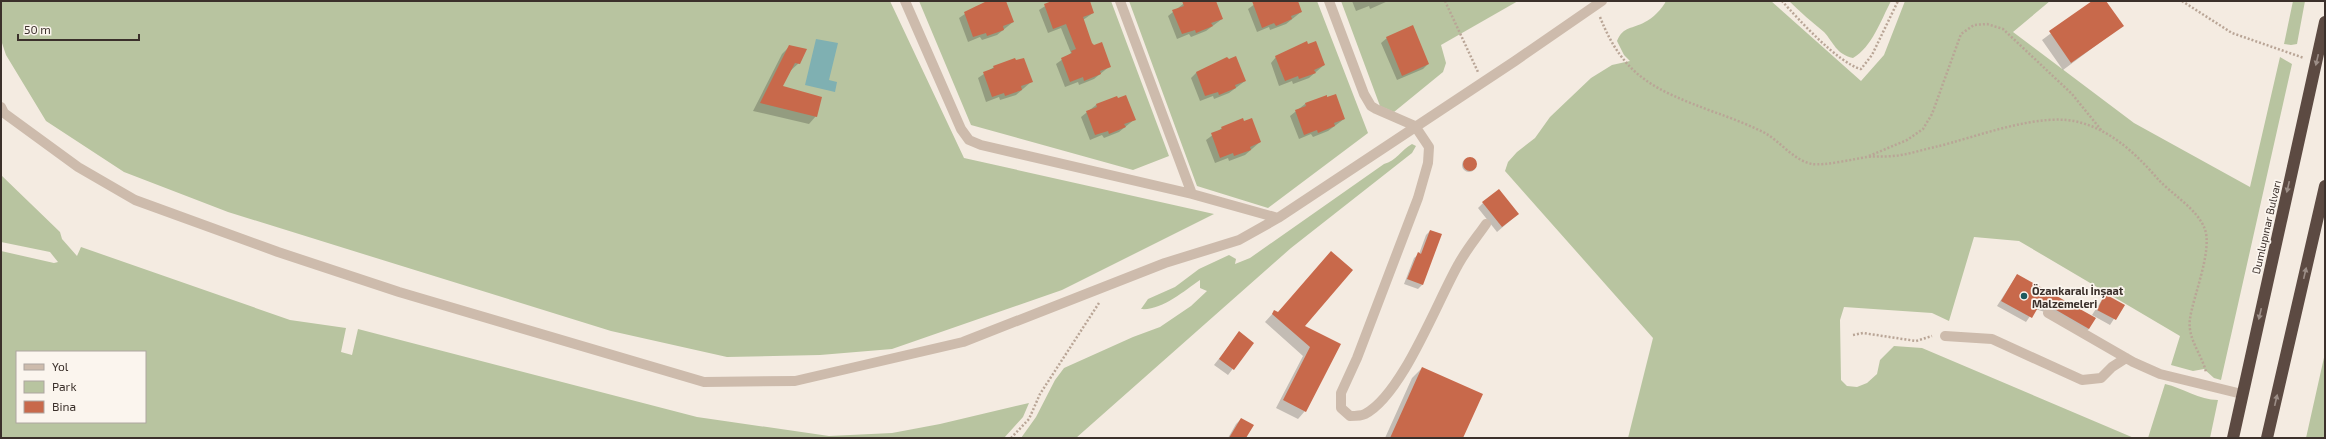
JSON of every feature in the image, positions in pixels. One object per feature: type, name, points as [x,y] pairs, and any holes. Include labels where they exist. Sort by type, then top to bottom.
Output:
[{"type":"highway","name":"Dumlupınar Bulvarı","points":[[2233,438],[2325,22]]},
{"type":"highway","points":[[2267,438],[2325,186]]},
{"type":"street","points":[[905,1],[961,129],[969,140],[981,145],[1192,194],[1278,218]]},
{"type":"street","points":[[1120,1],[1192,194]]},
{"type":"street","points":[[1329,1],[1364,94],[1371,106],[1381,112],[1415,126],[1429,147],[1428,163],[1418,198],[1358,358],[1341,393],[1341,408],[1350,416],[1364,415],[1380,403],[1400,376],[1419,344],[1458,263],[1486,224]]},
{"type":"street","points":[[2,112],[78,167],[135,200],[278,252],[399,292],[704,382],[795,381],[963,342],[1110,286],[1164,263],[1239,240],[1278,218],[1598,3]]},
{"type":"street","points":[[2048,313],[2126,358],[2160,374],[2242,394]]},
{"type":"street","points":[[1945,336],[1992,339],[2082,380],[2102,378],[2112,367],[2126,358]]},
{"type":"path","points":[[1445,1],[1483,81]]},
{"type":"path","points":[[1782,1],[1832,50],[1852,67],[1861,69],[1872,56],[1898,1]]},
{"type":"path","points":[[2182,1],[2232,33],[2316,61]]},
{"type":"path","points":[[1598,3],[1609,41],[1634,72],[1667,93],[1767,134],[1798,157],[1811,163],[1848,161],[1867,157],[1895,156],[1989,131],[2060,119],[2081,122],[2122,143],[2146,164],[2157,178],[2198,218],[2205,229],[2204,261],[2189,322],[2191,335],[2204,363],[2208,386]]},
{"type":"path","points":[[1867,157],[1907,140],[1922,129],[1932,114],[1961,34],[1974,25],[1988,24],[2003,29],[2072,94],[2103,133]]},
{"type":"path","points":[[1011,438],[1029,419],[1040,394],[1110,286]]},
{"type":"path","points":[[1854,335],[1863,333],[1916,341],[1933,336],[1945,336]]},
{"type":"green space","points":[[1,1],[890,1],[964,158],[1214,214],[1062,290],[892,349],[820,355],[727,357],[611,331],[228,212],[124,172],[46,121],[6,55],[1,40]]},
{"type":"green space","points":[[919,1],[1111,1],[1169,156],[1133,170],[971,125]]},
{"type":"green space","points":[[1129,1],[1317,1],[1368,133],[1268,208],[1197,186]]},
{"type":"green space","points":[[1341,1],[1518,1],[1441,45],[1446,63],[1443,72],[1394,112],[1380,106]]},
{"type":"green space","points":[[1666,1],[1771,1],[1861,81],[1884,55],[1905,1],[2050,1],[2013,32],[2134,123],[2250,187],[2280,57],[2292,64],[2221,380],[2214,378],[2204,369],[2193,371],[2171,365],[2180,336],[2019,241],[1974,237],[1949,321],[1932,313],[1844,307],[1840,320],[1841,380],[1847,386],[1857,387],[1867,383],[1877,374],[1880,360],[1894,346],[1922,348],[2134,438],[1628,438],[1653,338],[1505,171],[1508,162],[1517,152],[1535,138],[1550,117],[1591,78],[1612,65],[1630,61],[1624,55],[1617,41],[1619,36],[1625,30],[1648,21],[1660,10]]},
{"type":"green space","points":[[1789,1],[1891,1],[1871,40],[1860,53],[1853,58],[1839,51],[1824,32]]},
{"type":"green space","points":[[2293,1],[2305,1],[2297,44],[2291,45],[2284,44]]},
{"type":"green space","points":[[1412,144],[1416,146],[1412,153],[1291,248],[1076,438],[1021,438],[1036,417],[1055,380],[1064,368],[1133,337],[1160,327],[1191,306],[1207,291],[1200,288],[1200,280],[1180,295],[1164,304],[1149,309],[1141,309],[1148,299],[1175,287],[1199,269],[1229,255],[1236,259],[1235,264],[1250,258],[1384,164],[1388,163]]},
{"type":"green space","points":[[1,175],[60,232],[62,239],[77,256],[81,247],[290,320],[346,328],[341,352],[352,355],[358,329],[697,417],[829,436],[892,433],[940,424],[1029,403],[1023,417],[1004,438],[1,438],[1,251],[54,263],[58,262],[50,252],[1,242]]},
{"type":"green space","points":[[2325,353],[2325,438],[2306,438]]},
{"type":"green space","points":[[2165,384],[2204,398],[2218,400],[2210,438],[2148,438]]},
{"type":"water","points":[[816,39],[838,43],[829,80],[837,82],[835,92],[805,85]]},
{"type":"building","points":[[987,1],[1006,1],[1014,22],[1003,26],[1004,30],[987,36],[986,33],[973,37],[964,12]]},
{"type":"building","points":[[1052,1],[1090,1],[1094,13],[1083,17],[1092,43],[1094,45],[1102,42],[1111,67],[1100,71],[1101,74],[1084,81],[1083,77],[1070,82],[1061,58],[1072,53],[1071,51],[1076,49],[1066,24],[1053,29],[1044,4]]},
{"type":"building","points":[[1182,1],[1216,1],[1223,19],[1211,23],[1213,26],[1196,33],[1195,30],[1182,34],[1172,10],[1184,6]]},
{"type":"building","points":[[1252,1],[1298,1],[1302,12],[1291,16],[1292,19],[1276,26],[1274,23],[1262,28]]},
{"type":"building","points":[[2092,1],[2106,1],[2124,26],[2071,63],[2049,31]]},
{"type":"building","points":[[1413,25],[1429,64],[1402,76],[1386,37]]},
{"type":"building","points":[[1307,41],[1308,44],[1316,41],[1325,65],[1314,70],[1316,73],[1299,79],[1298,76],[1285,81],[1275,56]]},
{"type":"building","points":[[789,45],[807,49],[800,64],[795,63],[783,86],[822,97],[817,117],[760,103]]},
{"type":"building","points":[[1236,56],[1246,81],[1235,85],[1236,88],[1219,95],[1218,92],[1205,96],[1196,72],[1227,57],[1229,59]]},
{"type":"building","points":[[1015,58],[1016,60],[1024,58],[1033,82],[1021,86],[1022,90],[1005,96],[1004,93],[992,97],[983,72],[994,68],[993,66]]},
{"type":"building","points":[[1336,94],[1345,119],[1334,123],[1335,126],[1318,133],[1317,130],[1304,135],[1295,110],[1306,106],[1305,103],[1327,95],[1327,97]]},
{"type":"building","points":[[1126,95],[1136,120],[1124,124],[1126,127],[1109,134],[1108,131],[1095,135],[1086,111],[1097,107],[1096,104],[1117,96],[1118,98]]},
{"type":"building","points":[[1243,118],[1244,121],[1252,118],[1261,142],[1250,147],[1251,150],[1234,156],[1233,153],[1220,158],[1211,133]]},
{"type":"building","points":[[1470,157],[1475,159],[1477,164],[1475,169],[1470,171],[1465,169],[1463,164],[1465,159]]},
{"type":"building","points":[[1499,189],[1519,214],[1502,227],[1482,202]]},
{"type":"building","points":[[1430,230],[1442,234],[1423,285],[1407,279],[1418,252],[1421,254]]},
{"type":"building","points":[[1331,251],[1353,270],[1305,326],[1341,344],[1306,412],[1283,400],[1310,347],[1272,314],[1274,310],[1278,312]]},
{"type":"building","name":"Özankaralı İnşaat Malzemeleri","points":[[2017,274],[2096,318],[2089,329],[2051,307],[2040,304],[2032,318],[2001,301]]},
{"type":"building","points":[[2105,294],[2125,305],[2116,320],[2097,310]]},
{"type":"building","points":[[1239,331],[1254,343],[1234,370],[1219,359]]},
{"type":"building","points":[[1422,367],[1483,394],[1463,438],[1390,438]]},
{"type":"building","points":[[1241,418],[1254,425],[1246,438],[1229,438]]},
{"type":"place","name":"Özankaralı İnşaat Malzemeleri","points":[[2024,296]]}]
